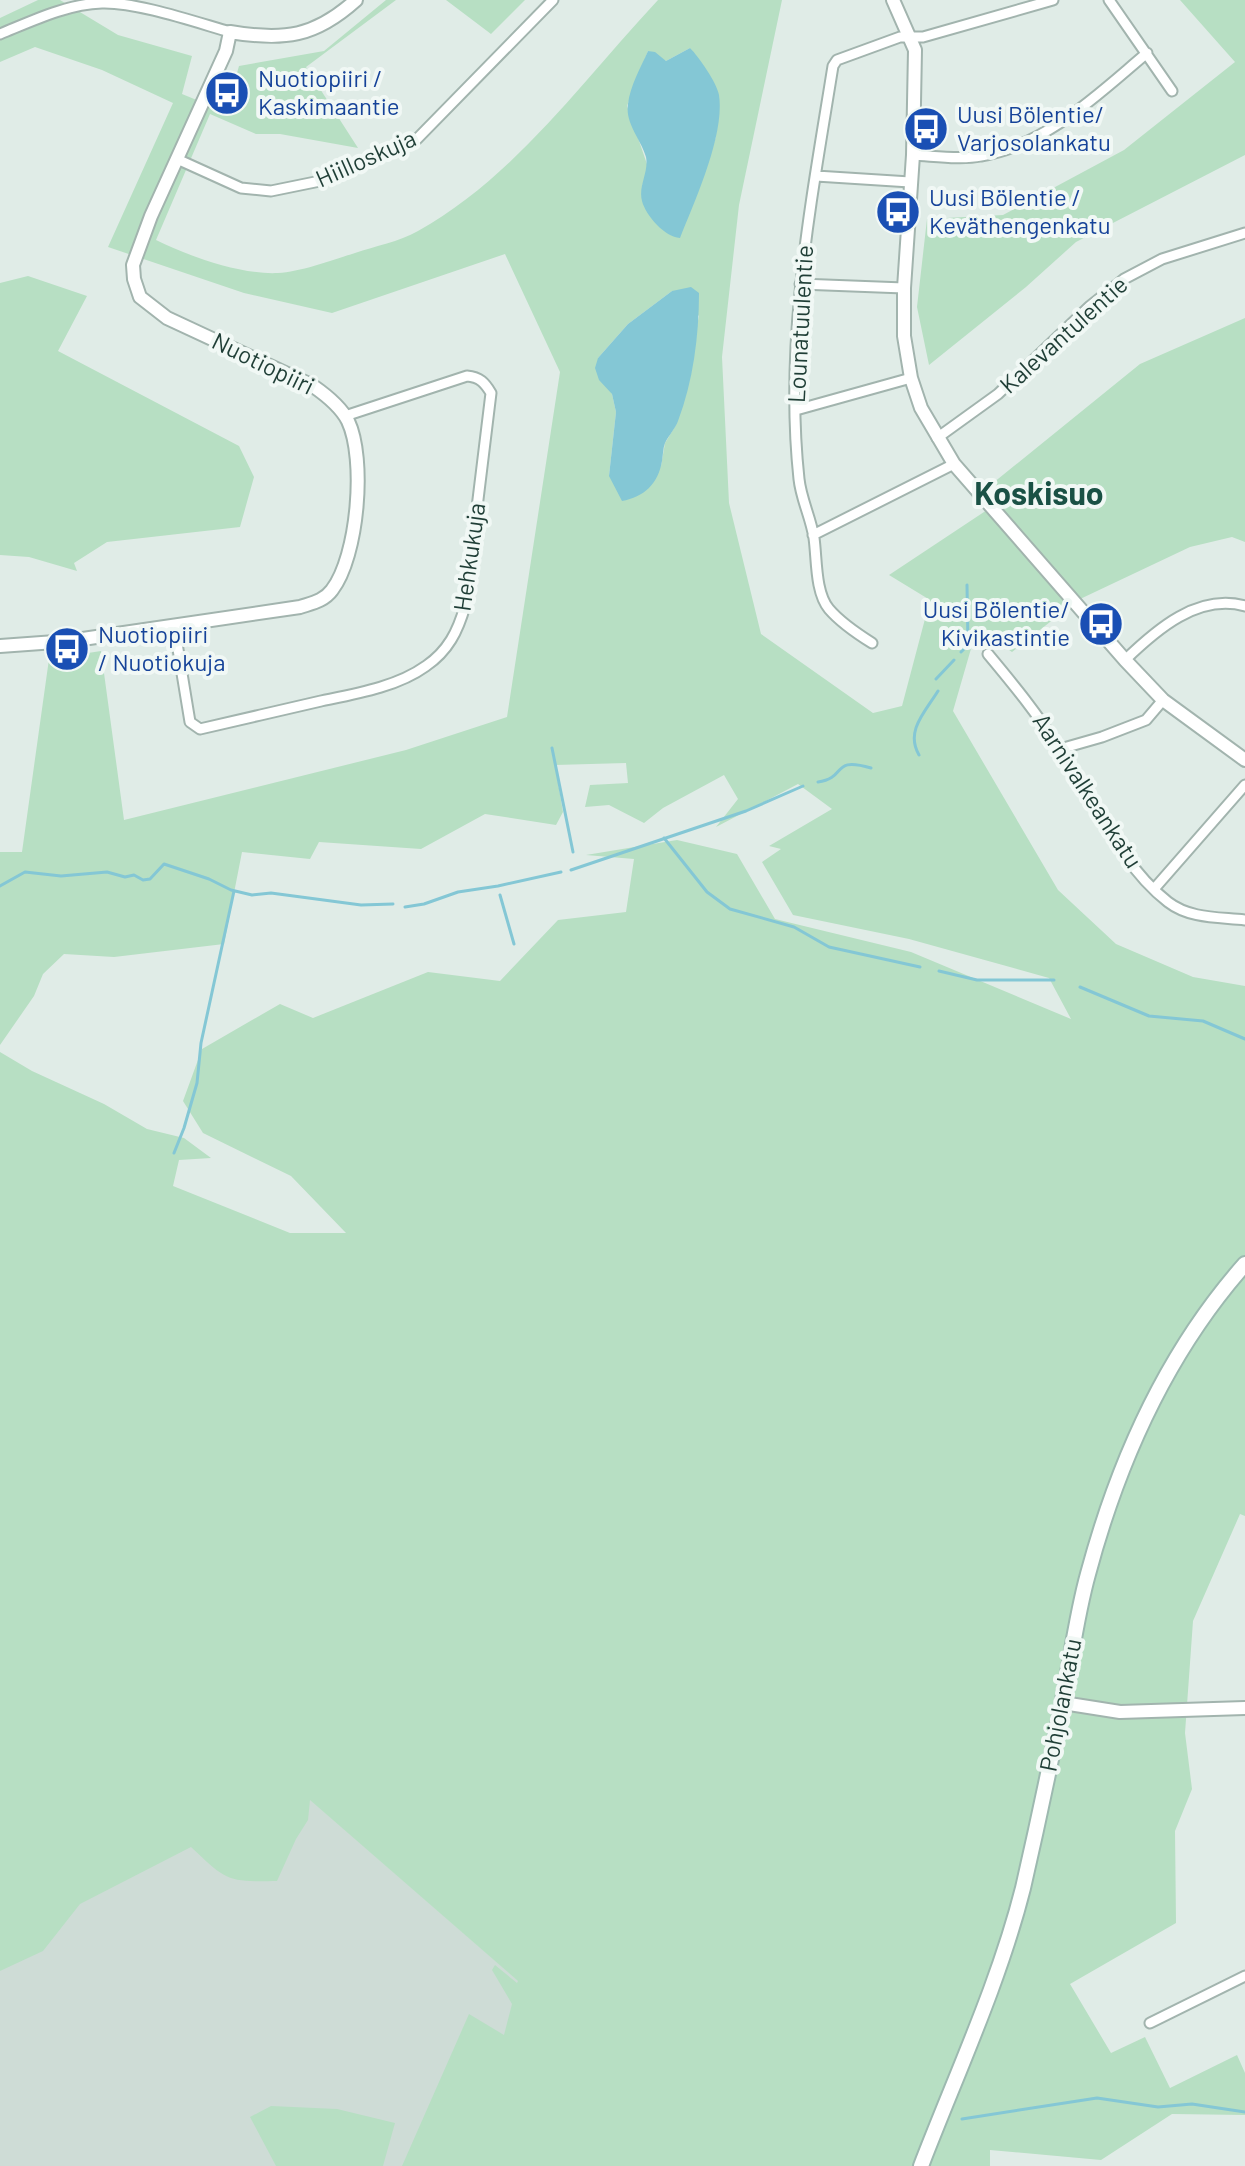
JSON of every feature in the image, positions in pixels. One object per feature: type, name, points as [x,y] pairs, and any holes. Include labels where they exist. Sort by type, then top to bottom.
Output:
[{"type":"main road","name":"Pohjolankatu","points":[[921,2166],[996,1975],[1018,1903],[1063,1703],[1087,1577],[1126,1457],[1165,1378],[1190,1338],[1245,1264]]},
{"type":"street","points":[[0,34],[61,11],[97,2],[138,8],[258,37],[302,33],[325,25],[356,0]]},
{"type":"street","name":"Hiilloskuja","points":[[177,159],[241,188],[271,191],[320,181],[414,142],[553,0]]},
{"type":"street","points":[[893,0],[911,37],[916,71],[904,336],[911,378],[921,408],[954,464],[1125,660],[1163,700],[1245,760]]},
{"type":"street","points":[[911,37],[923,37],[1053,0]]},
{"type":"street","points":[[1109,0],[1172,91]]},
{"type":"street","name":"Nuotiopiiri","points":[[0,646],[37,646],[300,607],[319,601],[331,591],[349,554],[358,483],[357,451],[345,416],[313,386],[167,318],[140,297],[134,279],[137,252],[226,51],[230,32]]},
{"type":"street","name":"Lounatuulentie","points":[[872,643],[851,630],[827,607],[799,481],[795,370],[800,284],[833,66],[837,60],[900,37],[911,37]]},
{"type":"street","points":[[913,155],[980,157],[1032,140],[1075,113],[1147,53]]},
{"type":"street","points":[[816,176],[910,182]]},
{"type":"street","name":"Kalevantulentie","points":[[937,438],[998,394],[1090,306],[1124,279],[1162,259],[1245,233]]},
{"type":"street","points":[[800,284],[904,288]]},
{"type":"street","name":"Hehkukuja","points":[[174,625],[190,722],[200,729],[357,693],[391,682],[426,666],[445,649],[458,632],[465,606],[491,393],[485,383],[467,376],[345,416]]},
{"type":"street","points":[[796,410],[911,378]]},
{"type":"street","points":[[813,535],[954,464]]},
{"type":"street","points":[[1125,660],[1176,618],[1205,605],[1235,603],[1245,606]]},
{"type":"street","name":"Aarnivalkeankatu","points":[[988,654],[1029,702],[1098,815],[1139,874],[1169,903],[1192,915],[1245,920]]},
{"type":"street","points":[[1060,749],[1146,720],[1163,700]]},
{"type":"street","points":[[1154,889],[1245,785]]},
{"type":"street","points":[[1063,1703],[1120,1712],[1245,1708]]},
{"type":"street","points":[[1150,2023],[1245,1976]]},
{"type":"shaded area","points":[[289,1781],[731,2166],[0,2166],[0,1937]]},
{"type":"green space","points":[[38,0],[60,0],[118,35],[192,56],[182,94],[226,112],[239,66],[324,51],[386,0],[396,0],[306,67],[358,148],[280,134],[256,134],[210,114],[156,240],[215,263],[248,271],[278,273],[316,265],[403,238],[453,209],[517,155],[658,0],[782,0],[739,205],[722,357],[729,503],[761,634],[873,713],[902,706],[930,600],[889,575],[1004,496],[993,483],[1140,364],[1245,318],[1245,542],[1232,537],[1190,547],[1078,600],[1012,652],[977,628],[953,711],[1058,890],[1116,944],[1193,977],[1245,986],[1245,1516],[1240,1514],[1193,1621],[1185,1733],[1192,1789],[1175,1831],[1176,1923],[1070,1984],[1111,2053],[1145,2037],[1170,2088],[1237,2055],[1245,2073],[1245,2115],[1172,2114],[1101,2160],[990,2150],[990,2166],[402,2166],[469,2014],[504,2035],[512,2004],[492,1970],[495,1965],[518,1981],[310,1800],[308,1820],[277,1881],[248,1881],[229,1877],[191,1847],[80,1904],[43,1951],[0,1971],[0,1052],[147,1129],[184,1138],[211,1158],[179,1160],[173,1186],[290,1233],[346,1233],[291,1176],[203,1133],[183,1101],[202,1049],[280,1004],[313,1018],[428,972],[500,981],[558,920],[626,912],[634,859],[586,855],[677,840],[737,854],[775,919],[911,952],[1071,1019],[1049,978],[909,939],[793,915],[762,862],[781,849],[769,846],[832,809],[798,784],[716,827],[738,799],[724,775],[663,808],[644,823],[609,805],[585,807],[590,785],[628,783],[626,763],[555,765],[563,812],[556,825],[485,814],[421,849],[319,842],[310,859],[242,852],[224,944],[114,957],[64,954],[43,974],[34,996],[0,1045],[0,852],[22,852],[49,659],[101,651],[124,820],[406,750],[507,717],[560,372],[505,254],[332,313],[244,293],[108,247],[173,103],[102,70],[35,47],[0,62],[0,18]],"holes":[[[690,48],[716,137],[707,162],[642,187],[648,167],[627,106],[648,51],[666,61]],[[672,291],[699,316],[676,425],[665,443],[661,466],[609,476],[616,412],[598,358],[628,324]]]},
{"type":"green space","points":[[446,0],[525,0],[491,34]]},
{"type":"green space","points":[[1180,0],[1245,0],[1245,155],[1076,242],[1026,287],[929,365],[917,307],[927,219],[1003,215],[1124,150],[1235,62]]},
{"type":"green space","points":[[28,276],[87,296],[58,351],[239,446],[254,477],[240,527],[107,542],[74,563],[77,571],[29,557],[0,555],[0,283]]},
{"type":"green space","points":[[271,2106],[337,2109],[395,2123],[383,2166],[276,2166],[250,2117]]},
{"type":"water","points":[[690,48],[715,84],[720,111],[713,148],[680,238],[662,230],[644,207],[641,195],[646,157],[631,125],[628,104],[648,51],[655,52],[666,61]]},
{"type":"water","points":[[691,287],[699,293],[698,326],[683,406],[677,424],[665,443],[660,469],[653,483],[643,493],[622,501],[609,476],[616,412],[612,394],[599,380],[595,368],[598,358],[628,324],[672,291]]},
{"type":"waterway","points":[[961,652],[968,645],[967,585]]},
{"type":"waterway","points":[[936,679],[954,660]]},
{"type":"waterway","points":[[919,755],[915,746],[915,730],[938,691]]},
{"type":"waterway","points":[[552,748],[573,852]]},
{"type":"waterway","points":[[818,782],[827,780],[844,766],[871,768]]},
{"type":"waterway","points":[[571,870],[746,811],[803,786]]},
{"type":"waterway","points":[[664,838],[707,892],[730,909],[794,927],[829,947],[920,967]]},
{"type":"waterway","points":[[0,886],[25,872],[61,876],[107,872],[125,877],[134,875],[143,880],[150,879],[164,864],[252,895],[271,893],[361,905],[393,904]]},
{"type":"waterway","points":[[405,907],[458,892],[561,872]]},
{"type":"waterway","points":[[174,1153],[197,1083],[201,1043],[234,891]]},
{"type":"waterway","points":[[500,895],[514,944]]},
{"type":"waterway","points":[[939,971],[977,980],[1054,980]]},
{"type":"waterway","points":[[1080,987],[1149,1016],[1203,1021],[1245,1039]]},
{"type":"waterway","points":[[962,2119],[1097,2098],[1158,2107],[1192,2104],[1245,2112]]},
{"type":"place","name":"Nuotiopiiri / Kaskimaantie","points":[[227,93]]},
{"type":"place","name":"Uusi Bölentie/ Varjosolankatu","points":[[926,129]]},
{"type":"place","name":"Uusi Bölentie / Keväthengenkatu","points":[[898,212]]},
{"type":"place","name":"Uusi Bölentie/ Kivikastintie","points":[[1101,624]]},
{"type":"place","name":"Nuotiopiiri / Nuotiokuja","points":[[67,649]]},
{"type":"district","name":"Koskisuo","points":[[1039,494]]}]
